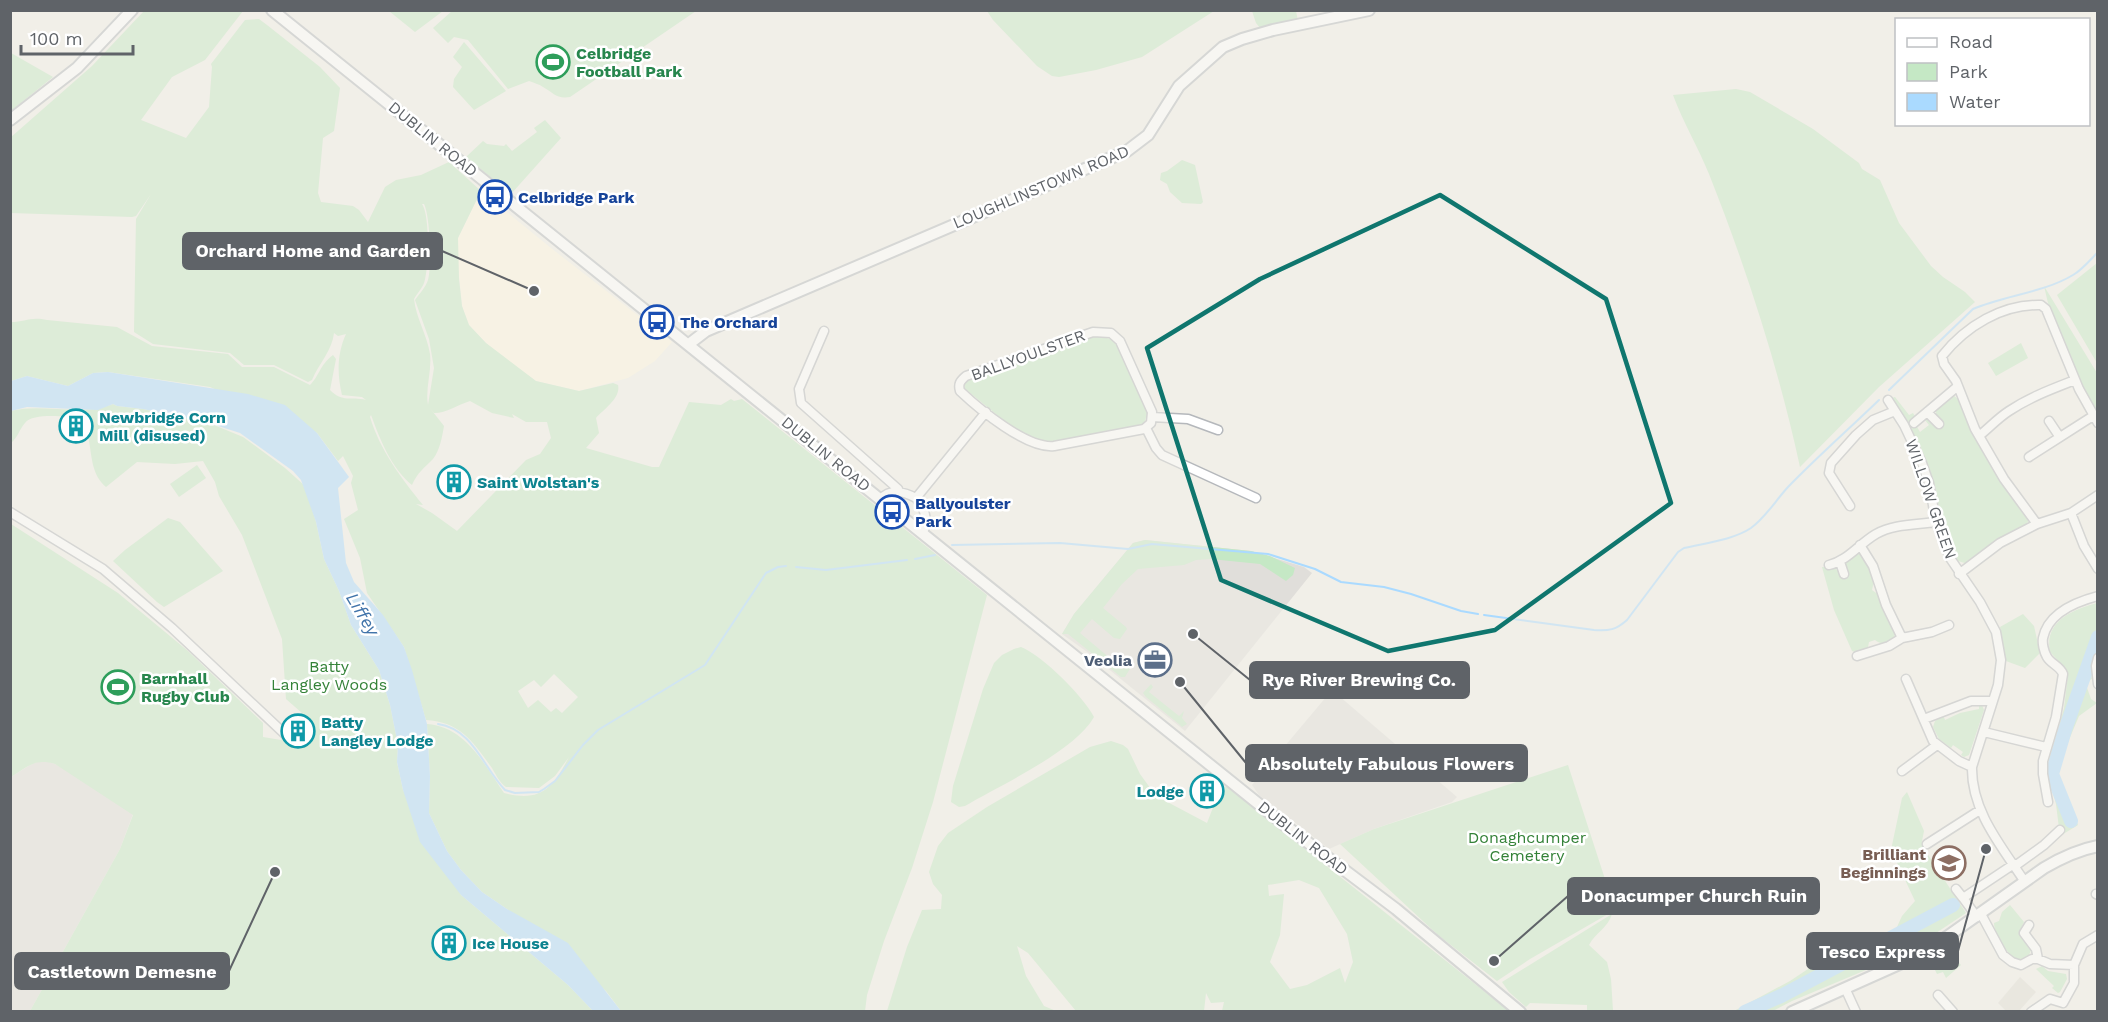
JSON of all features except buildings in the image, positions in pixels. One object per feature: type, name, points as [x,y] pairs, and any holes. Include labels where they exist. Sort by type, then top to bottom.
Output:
[{"type":"main road","points":[[10,120],[77,68],[132,10]]},
{"type":"main road","name":"DUBLIN ROAD","points":[[272,10],[1286,826],[1396,909],[1520,1011]]},
{"type":"main road","name":"LOUGHLINSTOWN ROAD","points":[[689,344],[706,331],[1127,151],[1148,135],[1179,86],[1216,52],[1231,43],[1273,30],[1368,10]]},
{"type":"main road","points":[[1792,1011],[1924,954],[2064,856],[2097,846]]},
{"type":"street","points":[[2029,457],[2059,436],[2095,419],[2075,380],[2047,312],[2041,304],[2009,309],[1987,318],[1952,346],[1944,354],[1942,360],[1958,386],[1971,422],[1979,436],[2004,479],[2037,524]]},
{"type":"street","points":[[824,331],[799,389],[801,403],[898,489],[897,492]]},
{"type":"street","name":"BALLYOULSTER","points":[[1146,428],[1050,447],[1023,440],[986,412],[960,390],[959,386],[961,380],[966,376],[1085,333],[1110,333],[1120,341],[1152,412],[1152,417]]},
{"type":"street","points":[[1979,436],[2025,401],[2075,380]]},
{"type":"street","points":[[1914,423],[1958,386]]},
{"type":"street","name":"WILLOW GREEN","points":[[1888,400],[1908,432],[1926,473],[1936,522],[1950,558],[1980,602],[1996,632],[2001,660],[1998,685],[1972,767],[1974,794],[1980,810],[2025,882]]},
{"type":"street","points":[[1850,506],[1829,473],[1831,463],[1873,420],[1895,411]]},
{"type":"street","points":[[916,498],[986,412]]},
{"type":"street","points":[[1928,412],[1938,424]]},
{"type":"street","points":[[1218,430],[1188,419],[1152,417],[1151,423],[1146,428],[1162,455],[1256,498]]},
{"type":"street","points":[[2049,421],[2059,436]]},
{"type":"street","points":[[881,499],[885,494],[897,492],[916,498],[925,518],[925,528],[922,533]]},
{"type":"street","points":[[1959,574],[2000,543],[2037,524],[2071,513],[2097,495]]},
{"type":"street","points":[[10,513],[103,569],[172,628],[289,738]]},
{"type":"street","points":[[2071,513],[2084,546],[2097,569]]},
{"type":"street","points":[[1828,565],[1840,562],[1860,544],[1893,527],[1936,522]]},
{"type":"street","points":[[1860,544],[1873,566],[1886,605],[1902,638]]},
{"type":"street","points":[[1840,562],[1844,574]]},
{"type":"street","points":[[2048,802],[2043,774],[2046,747],[2056,717],[2063,674],[2062,670],[2045,654],[2043,643],[2045,631],[2048,622],[2065,609],[2097,596]]},
{"type":"street","points":[[1857,656],[1889,646],[1902,638],[1932,632],[1949,625]]},
{"type":"street","points":[[2097,658],[2097,684]]},
{"type":"street","points":[[1905,679],[1937,745],[1959,761],[1972,767]]},
{"type":"street","points":[[1924,719],[1971,701],[1992,701]]},
{"type":"street","points":[[1984,732],[2046,747]]},
{"type":"street","points":[[1902,771],[1937,745]]},
{"type":"street","points":[[1927,844],[1980,810]]},
{"type":"street","points":[[1963,898],[2044,845],[2060,830]]},
{"type":"street","points":[[1956,889],[1979,915],[2003,955],[2012,962],[2020,965],[2032,959],[2038,959],[2050,964],[2074,965]]},
{"type":"street","points":[[2029,925],[2024,933],[2036,949],[2038,959]]},
{"type":"street","points":[[2063,1003],[2074,983],[2074,965],[2083,944],[2097,935]]},
{"type":"street","points":[[1845,988],[1856,1011]]},
{"type":"street","points":[[1938,995],[1953,1011]]},
{"type":"street","points":[[2031,1011],[2050,999],[2063,1003],[2068,1011]]},
{"type":"highlighted area","points":[[1440,195],[1606,299],[1671,503],[1495,630],[1388,651],[1221,580],[1147,348],[1260,279]]},
{"type":"shaded area","points":[[481,191],[672,342],[655,361],[628,378],[579,391],[536,381],[507,361],[469,325],[462,306],[458,238]]},
{"type":"shaded area","points":[[1145,540],[1251,551],[1304,567],[1312,573],[1185,731],[1062,634],[1074,614],[1133,543]]},
{"type":"shaded area","points":[[1332,690],[1457,797],[1452,802],[1374,829],[1329,849],[1259,795],[1252,785]]},
{"type":"shaded area","points":[[42,760],[71,773],[133,814],[120,849],[30,1011],[11,1012],[11,777]]},
{"type":"shaded area","points":[[2020,977],[2036,992],[2019,1011],[2006,1011],[1998,1003]]},
{"type":"green space","points":[[144,11],[243,11],[205,60],[172,77],[141,120],[186,138],[209,107],[211,64],[245,20],[259,19],[320,67],[340,88],[334,131],[323,138],[318,193],[321,202],[353,206],[368,222],[385,187],[396,180],[421,175],[449,162],[481,191],[458,238],[462,306],[469,325],[486,343],[536,381],[579,391],[613,383],[618,385],[614,399],[596,418],[599,433],[586,448],[659,467],[689,402],[721,405],[731,399],[734,401],[742,399],[987,595],[933,802],[912,868],[884,941],[867,995],[865,1011],[621,1011],[606,991],[507,909],[482,892],[447,851],[429,813],[430,776],[427,724],[453,732],[463,740],[481,759],[504,793],[528,796],[545,790],[557,777],[569,757],[555,776],[539,788],[506,787],[465,735],[448,725],[426,720],[404,647],[367,593],[360,558],[344,519],[358,510],[351,483],[353,476],[343,456],[338,461],[317,433],[210,387],[108,372],[93,373],[68,386],[27,376],[11,381],[11,322],[37,319],[117,327],[152,346],[228,354],[242,367],[274,367],[310,385],[333,355],[336,359],[330,390],[343,398],[366,400],[362,397],[342,395],[339,364],[346,334],[338,336],[334,333],[328,351],[312,380],[308,382],[274,365],[244,365],[230,353],[153,344],[134,332],[136,219],[151,194],[136,216],[132,217],[11,213],[10,138],[92,66]],"holes":[[[422,204],[424,204],[428,219],[430,264],[427,283],[415,300],[429,339],[434,368],[428,405],[430,354],[414,299],[424,283],[427,266],[428,242],[425,210]],[[470,401],[492,413],[514,418],[512,414],[526,422],[547,422],[551,438],[540,454],[526,460],[457,531],[416,504],[423,505],[392,463],[379,441],[370,417],[371,415],[392,462],[412,485],[439,448],[444,426],[429,407],[434,413]],[[554,674],[578,697],[562,713],[556,708],[551,712],[538,700],[528,708],[518,691],[534,680],[541,687]]]},
{"type":"green space","points":[[389,11],[443,11],[415,32]]},
{"type":"green space","name":"Celbridge Football Park","points":[[452,11],[696,11],[570,97],[565,97],[558,96],[529,81],[508,89],[468,40],[454,37],[448,43],[433,28]]},
{"type":"green space","points":[[987,11],[1214,11],[1142,57],[1096,70],[1059,77],[1052,76],[1037,66]]},
{"type":"green space","points":[[1252,11],[1296,11],[1298,21],[1261,29]]},
{"type":"green space","points":[[464,42],[506,91],[474,110],[453,87],[454,79],[462,67],[453,57]]},
{"type":"green space","points":[[11,53],[53,77],[11,111]]},
{"type":"green space","points":[[1736,89],[1750,92],[1813,129],[1859,163],[1862,169],[1880,180],[1899,223],[1931,266],[1975,302],[1879,387],[1800,467],[1772,356],[1749,282],[1709,174],[1673,95]]},
{"type":"green space","points":[[545,120],[561,138],[511,194],[466,157],[483,141],[487,144],[504,146],[506,144],[512,151],[537,132],[534,128]]},
{"type":"green space","points":[[1182,160],[1195,165],[1203,202],[1201,204],[1182,203],[1170,192],[1167,184],[1160,180],[1161,173]]},
{"type":"green space","points":[[2097,263],[2097,363],[2057,295]]},
{"type":"green space","points":[[2044,286],[2097,373],[2097,415],[2079,380],[2048,303]]},
{"type":"green space","points":[[1097,336],[1111,339],[1120,348],[1148,410],[1141,426],[1045,443],[1025,438],[964,388],[966,380],[1085,337]]},
{"type":"green space","points":[[2021,343],[2028,358],[1996,376],[1988,363]]},
{"type":"green space","points":[[1953,395],[1958,399],[1969,427],[2030,518],[2026,525],[1968,564],[1958,561],[1947,540],[1940,518],[1936,490],[1927,463],[1912,429],[1892,398],[1895,397],[1909,415],[1913,413],[1916,418],[1914,422],[1920,432],[1929,425],[1925,420],[1930,420],[1935,426],[1941,422],[1936,416],[1936,408]]},
{"type":"green space","name":"Batty Langley Woods","points":[[113,404],[209,423],[243,437],[305,486],[324,559],[351,625],[379,670],[390,705],[398,745],[397,762],[403,790],[461,895],[568,985],[593,1011],[30,1011],[120,849],[133,815],[55,764],[36,763],[11,777],[11,524],[118,593],[188,651],[263,723],[263,737],[281,740],[302,713],[286,699],[282,639],[242,535],[219,496],[215,482],[203,461],[175,464],[137,462],[106,487],[95,472],[88,435],[81,418],[35,417],[25,423],[11,443],[11,411],[36,408],[75,410],[101,408]]},
{"type":"green space","points":[[197,465],[206,478],[179,497],[170,484]]},
{"type":"green space","points":[[168,518],[180,522],[223,571],[164,607],[113,561]]},
{"type":"green space","points":[[1145,540],[1251,551],[1270,556],[1295,568],[1293,575],[1286,581],[1260,564],[1210,559],[1196,560],[1184,565],[1138,569],[1122,584],[1103,608],[1126,627],[1120,639],[1114,638],[1092,619],[1080,633],[1123,669],[1128,665],[1131,667],[1125,677],[1121,677],[1068,634],[1062,634],[1074,614],[1133,543]]},
{"type":"green space","points":[[1861,554],[1875,576],[1872,590],[1879,595],[1895,634],[1887,643],[1875,640],[1869,642],[1868,647],[1858,653],[1852,651],[1834,610],[1822,567],[1834,567],[1841,574],[1847,560]]},
{"type":"green space","points":[[2097,603],[2098,636],[2091,669],[2092,679],[2085,682],[2091,699],[2097,703],[2079,716],[2055,773],[2078,825],[2060,836],[2056,804],[2047,770],[2064,708],[2068,675],[2050,652],[2049,641],[2051,632],[2062,618],[2078,609]]},
{"type":"green space","points":[[2023,614],[2034,626],[2040,653],[2025,668],[2006,661],[2000,627]]},
{"type":"green space","points":[[1021,647],[1040,659],[1062,678],[1081,698],[1094,717],[1084,730],[1054,755],[965,806],[959,807],[951,802],[953,786],[983,689],[994,663],[1002,655]]},
{"type":"green space","points":[[1151,684],[1153,687],[1149,692],[1179,716],[1184,711],[1182,718],[1187,724],[1182,727],[1146,697],[1143,693]]},
{"type":"green space","points":[[1979,704],[1984,710],[1969,755],[1964,757],[1961,755],[1963,752],[1953,745],[1951,748],[1939,739],[1933,727],[1935,721],[1943,715],[1945,720],[1960,713],[1979,709]]},
{"type":"green space","points":[[1111,741],[1123,745],[1128,749],[1140,774],[1156,796],[1207,823],[1214,805],[1226,786],[1509,1011],[1222,1011],[1224,1002],[1211,1003],[1206,993],[1204,1011],[1076,1011],[1028,953],[1017,946],[1026,976],[1044,1006],[1056,1011],[887,1011],[907,947],[922,910],[941,909],[942,895],[933,884],[929,872],[938,846],[948,833],[987,807],[1090,747]],"holes":[[[1299,880],[1319,888],[1347,934],[1353,962],[1345,983],[1340,968],[1307,985],[1290,989],[1270,962],[1280,935],[1284,894],[1269,896],[1268,885]]]},
{"type":"green space","name":"Donaghcumper Cemetery","points":[[1568,765],[1615,910],[1530,959],[1497,981],[1438,935],[1340,844],[1374,829]]},
{"type":"green space","points":[[1907,792],[1924,831],[1923,847],[1966,913],[1918,945],[1773,1011],[1734,1011],[1790,981],[1826,957],[1851,956],[1892,938],[1902,916],[1915,901],[1891,850],[1902,798]]},
{"type":"green space","points":[[2010,905],[2024,922],[2019,932],[2031,950],[2027,958],[2021,960],[2009,953],[1995,930],[1994,923],[1999,921],[2002,912]]},
{"type":"green space","points":[[1612,914],[1608,923],[1589,945],[1607,962],[1611,979],[1613,1011],[1587,1011],[1587,1005],[1530,1003],[1526,1007],[1509,992],[1502,982]]},
{"type":"green space","points":[[1947,950],[1961,965],[1946,978],[1943,972],[1937,974],[1930,960]]},
{"type":"green space","points":[[2042,966],[2048,971],[2066,974],[2067,979],[2060,992],[2052,988],[2054,986],[2036,969]]},
{"type":"water","name":"Liffey","points":[[108,372],[248,394],[285,405],[317,433],[349,477],[338,488],[346,563],[354,582],[383,615],[404,647],[412,670],[427,724],[430,776],[429,813],[447,851],[482,892],[507,909],[568,943],[621,1011],[593,1011],[568,985],[461,895],[420,842],[403,790],[397,762],[398,745],[390,705],[379,670],[351,625],[324,559],[316,522],[301,480],[293,471],[240,433],[209,423],[113,404],[98,410],[27,407],[11,411],[11,381],[27,376],[68,386],[93,373]]},
{"type":"waterway","points":[[1889,390],[1973,309],[2061,281],[2080,270],[2098,252]]},
{"type":"waterway","points":[[1484,615],[1594,630],[1616,628],[1627,620],[1678,552],[1684,548],[1727,538],[1751,528],[1799,476],[1879,400]]},
{"type":"waterway","points":[[952,545],[1060,543],[1128,549],[1152,544],[1268,554],[1315,569],[1341,582],[1384,587],[1461,611],[1478,614]]},
{"type":"waterway","points":[[915,559],[935,555]]},
{"type":"waterway","points":[[796,567],[826,570],[907,560]]},
{"type":"waterway","points":[[438,724],[450,727],[469,741],[505,790],[515,793],[539,792],[555,781],[598,730],[705,665],[766,573],[786,566]]},
{"type":"waterway","points":[[2071,821],[2052,774],[2098,637]]},
{"type":"waterway","points":[[1745,1012],[1781,996],[1953,905]]},
{"type":"place","name":"Celbridge Football Park","points":[[553,62]]},
{"type":"place","name":"Celbridge Park","points":[[495,197]]},
{"type":"place","name":"Orchard Home and Garden","points":[[534,291]]},
{"type":"place","name":"The Orchard","points":[[657,322]]},
{"type":"place","name":"Newbridge Corn Mill (disused)","points":[[76,426]]},
{"type":"place","name":"Saint Wolstan's","points":[[454,482]]},
{"type":"place","name":"Ballyoulster Park","points":[[892,512]]},
{"type":"place","name":"Rye River Brewing Co.","points":[[1193,634]]},
{"type":"place","name":"Veolia","points":[[1155,660]]},
{"type":"place","name":"Absolutely Fabulous Flowers","points":[[1180,682]]},
{"type":"place","name":"Barnhall Rugby Club","points":[[118,687]]},
{"type":"place","name":"Batty Langley Lodge","points":[[298,731]]},
{"type":"place","name":"Lodge","points":[[1207,791]]},
{"type":"place","name":"Tesco Express","points":[[1986,849]]},
{"type":"place","name":"Brilliant Beginnings","points":[[1949,863]]},
{"type":"place","name":"Castletown Demesne","points":[[275,872]]},
{"type":"place","name":"Ice House","points":[[449,943]]},
{"type":"place","name":"Donacumper Church Ruin","points":[[1494,961]]}]
